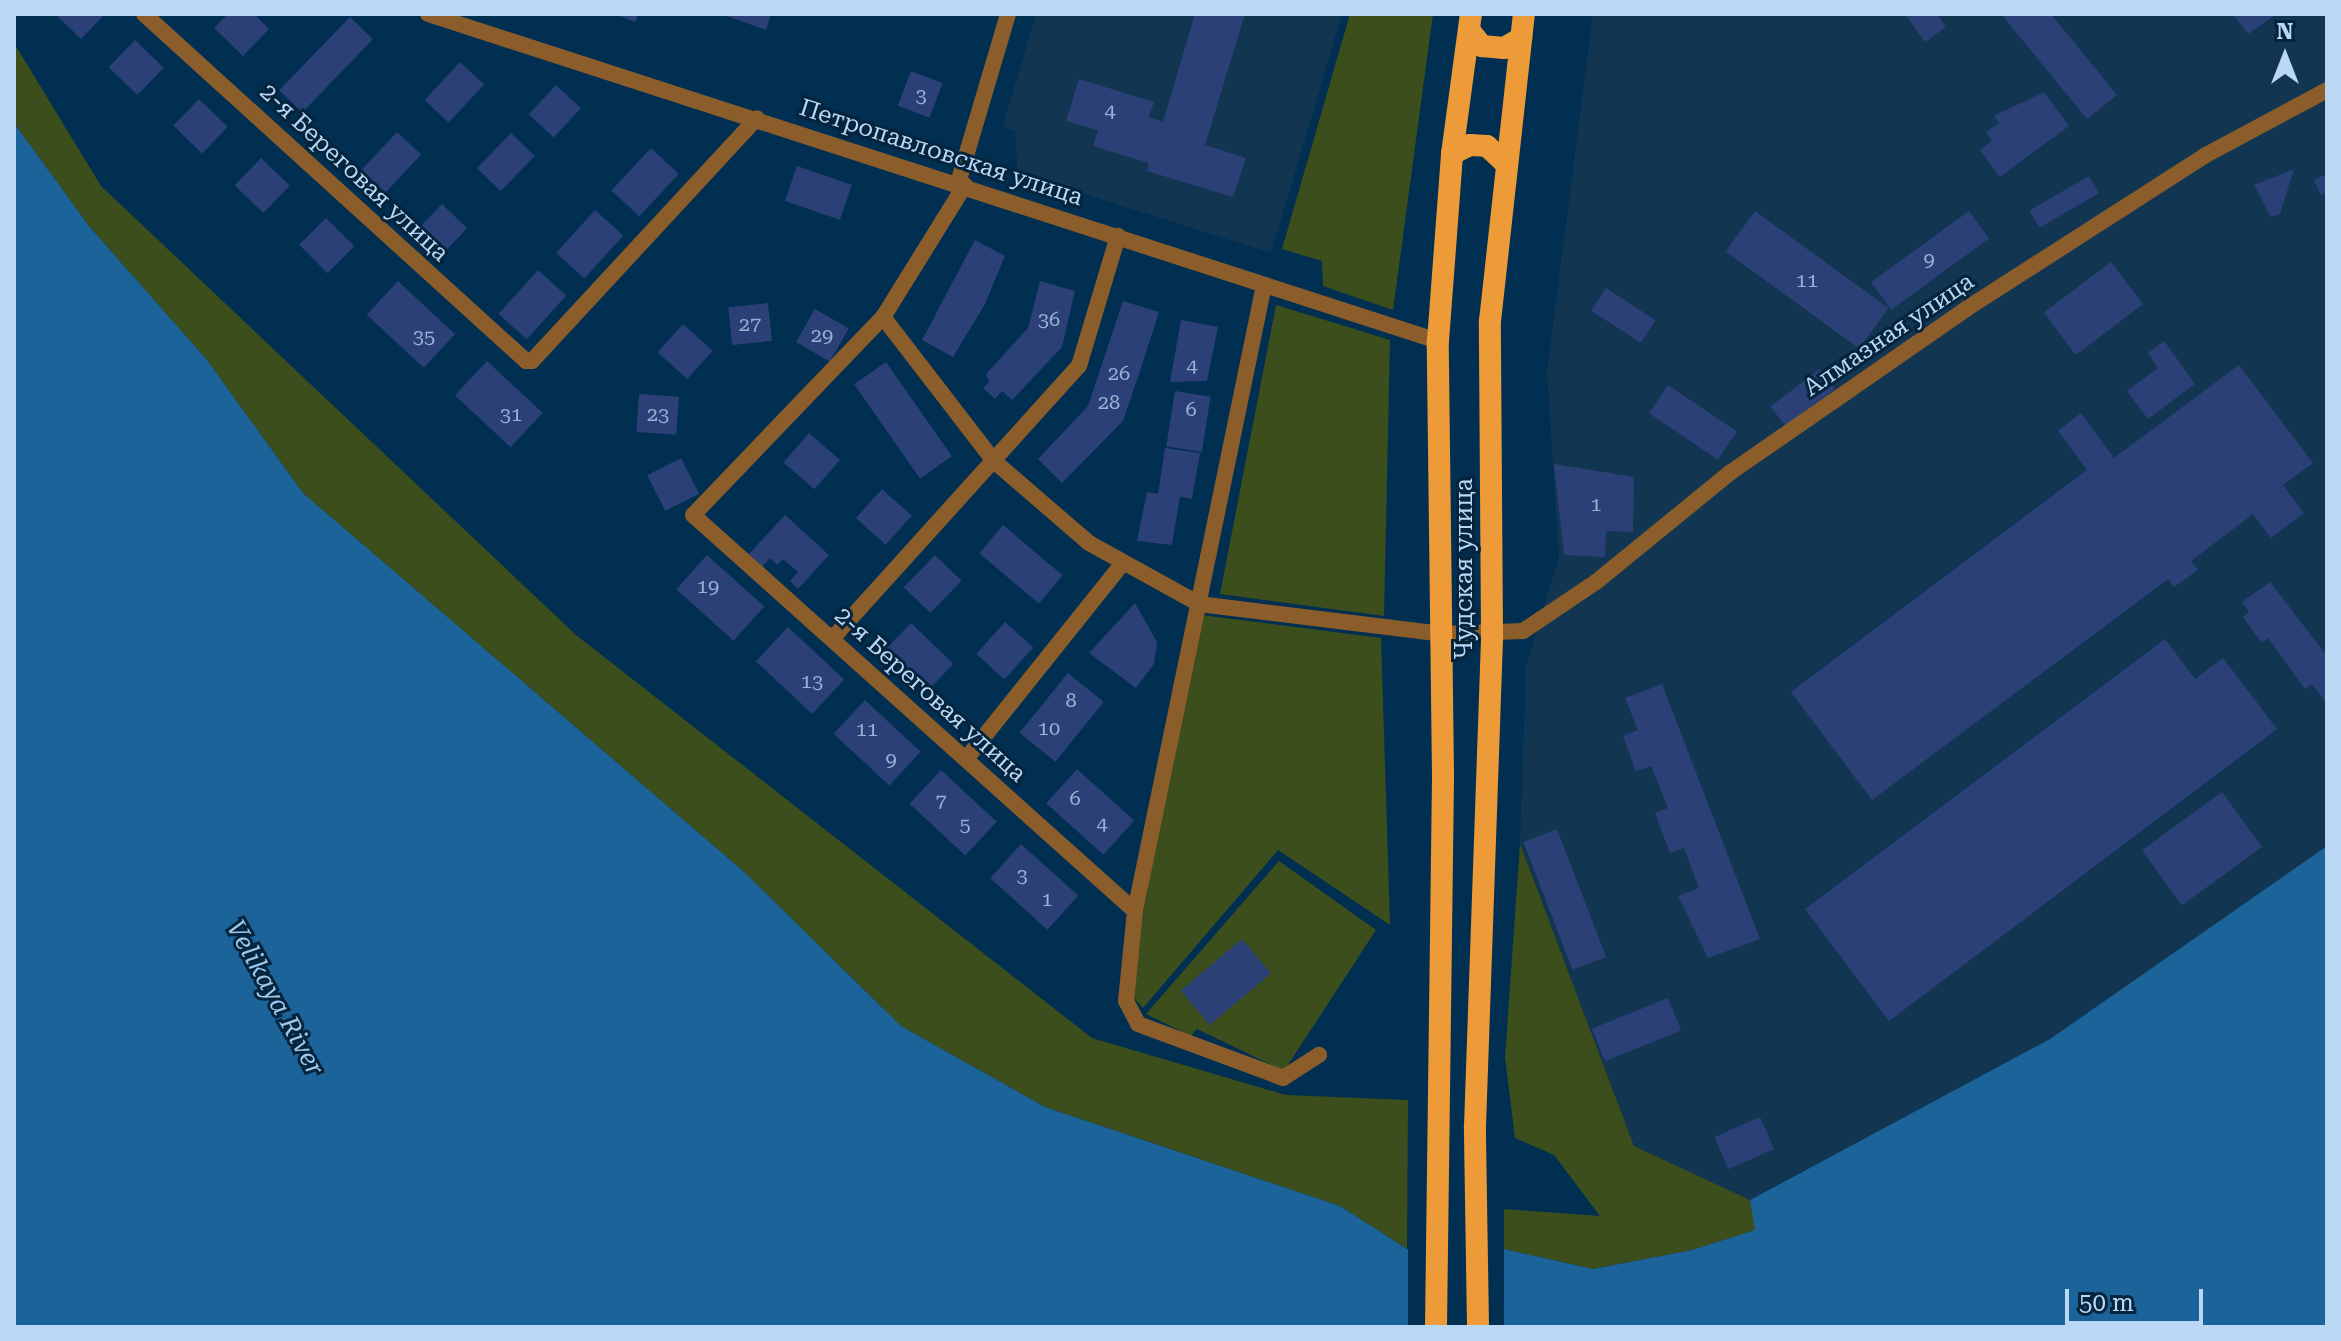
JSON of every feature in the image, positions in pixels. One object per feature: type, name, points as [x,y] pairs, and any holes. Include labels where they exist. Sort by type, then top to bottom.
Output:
[{"type":"highway","name":"Чудская улица","points":[[1478,1327],[1475,1126],[1492,634],[1490,321],[1504,162],[1524,14]]},
{"type":"highway","name":"Чудская улица","points":[[1436,1327],[1435,1126],[1442,634],[1438,341],[1452,154],[1470,22]]},
{"type":"highway","points":[[1470,22],[1482,46],[1504,48],[1521,38]]},
{"type":"highway","points":[[1452,154],[1470,145],[1487,146],[1504,162]]},
{"type":"street","name":"2-я Береговая улица","points":[[144,14],[517,357],[532,361],[757,118]]},
{"type":"street","name":"Петропавловская улица","points":[[428,14],[961,184],[1438,341]]},
{"type":"street","points":[[1008,14],[961,184],[883,317],[994,461],[1089,543],[1199,604]]},
{"type":"street","name":"Алмазная улица","points":[[1199,604],[1442,634],[1523,631],[1560,607],[1731,472],[1966,309],[2204,156],[2327,90]]},
{"type":"street","points":[[832,639],[1079,366],[1118,236]]},
{"type":"street","points":[[1264,285],[1135,911],[1126,1001],[1138,1024],[1283,1078],[1319,1055]]},
{"type":"street","name":"2-я Береговая улица","points":[[883,317],[693,515],[1135,911]]},
{"type":"street","points":[[966,759],[1123,563]]},
{"type":"shaded area","points":[[1036,14],[1342,14],[1271,253],[1018,173],[1015,131],[1003,126]]},
{"type":"shaded area","points":[[1593,14],[2327,14],[2327,846],[2050,1039],[1750,1200],[1634,1146],[1520,844],[1526,666],[1559,557],[1547,372]]},
{"type":"green space","points":[[1350,14],[1433,14],[1393,310],[1323,286],[1322,261],[1282,249]]},
{"type":"green space","points":[[14,43],[101,186],[576,635],[1092,1038],[1286,1095],[1408,1100],[1407,1249],[1340,1206],[1045,1107],[901,1026],[742,870],[303,493],[207,360],[89,226],[14,123]]},
{"type":"green space","points":[[1276,305],[1390,340],[1384,616],[1220,594]]},
{"type":"green space","points":[[1201,615],[1381,638],[1390,925],[1278,850],[1143,1008],[1128,991]]},
{"type":"green space","points":[[1520,844],[1634,1146],[1750,1200],[1756,1230],[1692,1250],[1593,1269],[1504,1249],[1504,1209],[1600,1216],[1554,1155],[1515,1138],[1505,1057]]},
{"type":"green space","points":[[1279,861],[1376,930],[1284,1071],[1197,1029],[1191,1036],[1146,1014]]},
{"type":"water","name":"Velikaya River","points":[[14,123],[89,226],[207,360],[303,493],[742,870],[901,1026],[1045,1107],[1340,1206],[1407,1249],[1504,1249],[1593,1269],[1692,1250],[1755,1230],[1750,1200],[2050,1039],[2327,846],[2327,1327],[14,1327]]},
{"type":"pier","points":[[1408,1245],[1504,1245],[1504,1327],[1408,1327]]},
{"type":"building","points":[[55,14],[105,14],[81,39]]},
{"type":"building","points":[[228,14],[254,14],[269,29],[243,56],[214,28]]},
{"type":"building","points":[[614,14],[638,14],[635,22]]},
{"type":"building","points":[[721,14],[771,14],[766,30]]},
{"type":"building","points":[[1195,14],[1245,14],[1205,145],[1246,158],[1233,197],[1147,171],[1149,163],[1093,146],[1098,130],[1066,121],[1079,79],[1154,102],[1149,117],[1163,122]]},
{"type":"building","points":[[1905,14],[1937,14],[1946,27],[1925,42]]},
{"type":"building","points":[[2001,14],[2051,14],[2117,95],[2087,119]]},
{"type":"building","points":[[2233,14],[2277,14],[2248,34]]},
{"type":"building","points":[[350,17],[373,39],[302,113],[279,90]]},
{"type":"building","points":[[135,40],[164,68],[137,95],[109,67]]},
{"type":"building","points":[[460,62],[484,85],[449,123],[425,100]]},
{"type":"building","points":[[911,71],[943,83],[929,118],[898,106]]},
{"type":"building","points":[[556,85],[581,108],[554,137],[529,114]]},
{"type":"building","points":[[2044,92],[2069,126],[2000,177],[1980,150],[1992,141],[1986,132],[1999,123],[1994,116]]},
{"type":"building","points":[[199,99],[228,127],[202,153],[173,126]]},
{"type":"building","points":[[397,132],[421,155],[386,193],[362,170]]},
{"type":"building","points":[[511,133],[535,156],[501,191],[477,168]]},
{"type":"building","points":[[651,148],[679,174],[639,216],[611,190]]},
{"type":"building","points":[[261,158],[290,186],[263,213],[235,185]]},
{"type":"building","points":[[797,166],[852,185],[840,220],[785,201]]},
{"type":"building","points":[[2294,169],[2280,214],[2271,217],[2254,185]]},
{"type":"building","points":[[2327,174],[2327,192],[2321,195],[2314,180]]},
{"type":"building","points":[[2089,176],[2099,193],[2039,228],[2029,210]]},
{"type":"building","points":[[442,204],[467,228],[439,258],[414,233]]},
{"type":"building","points":[[595,210],[623,235],[584,279],[556,253]]},
{"type":"building","points":[[1755,211],[1888,308],[1859,348],[1726,251]]},
{"type":"building","points":[[1969,211],[1989,239],[1891,310],[1871,282]]},
{"type":"building","points":[[326,218],[354,246],[327,273],[299,245]]},
{"type":"building","points":[[975,240],[1005,256],[985,304],[953,357],[922,340]]},
{"type":"building","points":[[2111,262],[2143,304],[2076,355],[2044,313]]},
{"type":"building","points":[[538,270],[566,295],[527,339],[499,314]]},
{"type":"building","points":[[398,281],[455,334],[424,368],[367,315]]},
{"type":"building","points":[[1040,281],[1075,291],[1062,347],[1012,400],[1002,391],[995,399],[983,388],[989,382],[986,374],[1028,328]]},
{"type":"building","points":[[1606,288],[1655,320],[1641,343],[1591,311]]},
{"type":"building","points":[[1123,301],[1159,312],[1141,368],[1123,421],[1062,483],[1038,459],[1088,406]]},
{"type":"building","points":[[768,303],[772,341],[732,345],[728,307]]},
{"type":"building","points":[[815,309],[849,328],[830,361],[796,342]]},
{"type":"building","points":[[1181,320],[1218,327],[1207,381],[1170,382]]},
{"type":"building","points":[[683,324],[713,351],[687,379],[658,352]]},
{"type":"building","points":[[2164,341],[2195,384],[2148,419],[2127,391],[2158,368],[2148,353]]},
{"type":"building","points":[[487,361],[543,413],[511,447],[455,395]]},
{"type":"building","points":[[886,362],[952,456],[920,479],[854,384]]},
{"type":"building","points":[[2239,365],[2313,463],[2283,485],[2304,513],[2271,538],[2253,514],[2191,561],[2198,570],[2174,587],[2168,579],[1872,800],[1791,692],[2087,470],[2058,431],[2081,413],[2114,458]]},
{"type":"building","points":[[1820,369],[1835,389],[1786,426],[1770,406]]},
{"type":"building","points":[[1668,385],[1737,431],[1718,460],[1649,413]]},
{"type":"building","points":[[1175,391],[1211,397],[1202,452],[1166,446]]},
{"type":"building","points":[[639,394],[679,397],[676,435],[636,432]]},
{"type":"building","points":[[809,433],[840,460],[814,489],[783,462]]},
{"type":"building","points":[[1165,448],[1200,453],[1192,499],[1180,497],[1172,545],[1137,541],[1147,492],[1158,494]]},
{"type":"building","points":[[681,458],[699,494],[665,511],[647,475]]},
{"type":"building","points":[[1554,464],[1634,477],[1633,532],[1606,531],[1605,557],[1564,555]]},
{"type":"building","points":[[882,489],[912,516],[886,545],[856,518]]},
{"type":"building","points":[[785,515],[829,555],[798,589],[790,581],[798,572],[783,559],[777,565],[770,558],[762,567],[749,554]]},
{"type":"building","points":[[1003,525],[1063,575],[1039,603],[979,553]]},
{"type":"building","points":[[707,555],[764,607],[733,641],[676,589]]},
{"type":"building","points":[[935,555],[962,581],[930,613],[904,587]]},
{"type":"building","points":[[2270,582],[2327,656],[2327,704],[2312,684],[2305,689],[2268,638],[2262,643],[2243,617],[2249,612],[2242,602]]},
{"type":"building","points":[[1135,603],[1157,642],[1154,664],[1136,688],[1089,653]]},
{"type":"building","points":[[1005,622],[1033,647],[1004,679],[976,654]]},
{"type":"building","points":[[911,623],[953,664],[928,691],[885,650]]},
{"type":"building","points":[[788,627],[844,680],[812,714],[756,661]]},
{"type":"building","points":[[2165,639],[2195,679],[2223,658],[2277,729],[1889,1021],[1805,909]]},
{"type":"building","points":[[1068,673],[1104,702],[1055,762],[1020,733]]},
{"type":"building","points":[[1662,684],[1760,939],[1708,958],[1678,896],[1699,888],[1684,848],[1670,853],[1655,813],[1668,808],[1651,766],[1636,771],[1623,736],[1638,730],[1625,698]]},
{"type":"building","points":[[865,700],[921,752],[889,785],[834,734]]},
{"type":"building","points":[[1077,769],[1134,821],[1103,855],[1046,803]]},
{"type":"building","points":[[941,770],[997,822],[965,855],[910,804]]},
{"type":"building","points":[[2222,792],[2262,847],[2182,905],[2142,850]]},
{"type":"building","points":[[1557,829],[1606,957],[1572,970],[1523,842]]},
{"type":"building","points":[[1021,844],[1078,896],[1047,930],[990,878]]},
{"type":"building","points":[[1242,939],[1271,973],[1210,1025],[1181,990]]},
{"type":"building","points":[[1668,998],[1681,1030],[1605,1061],[1592,1029]]},
{"type":"building","points":[[1760,1117],[1774,1149],[1729,1169],[1714,1137]]}]
